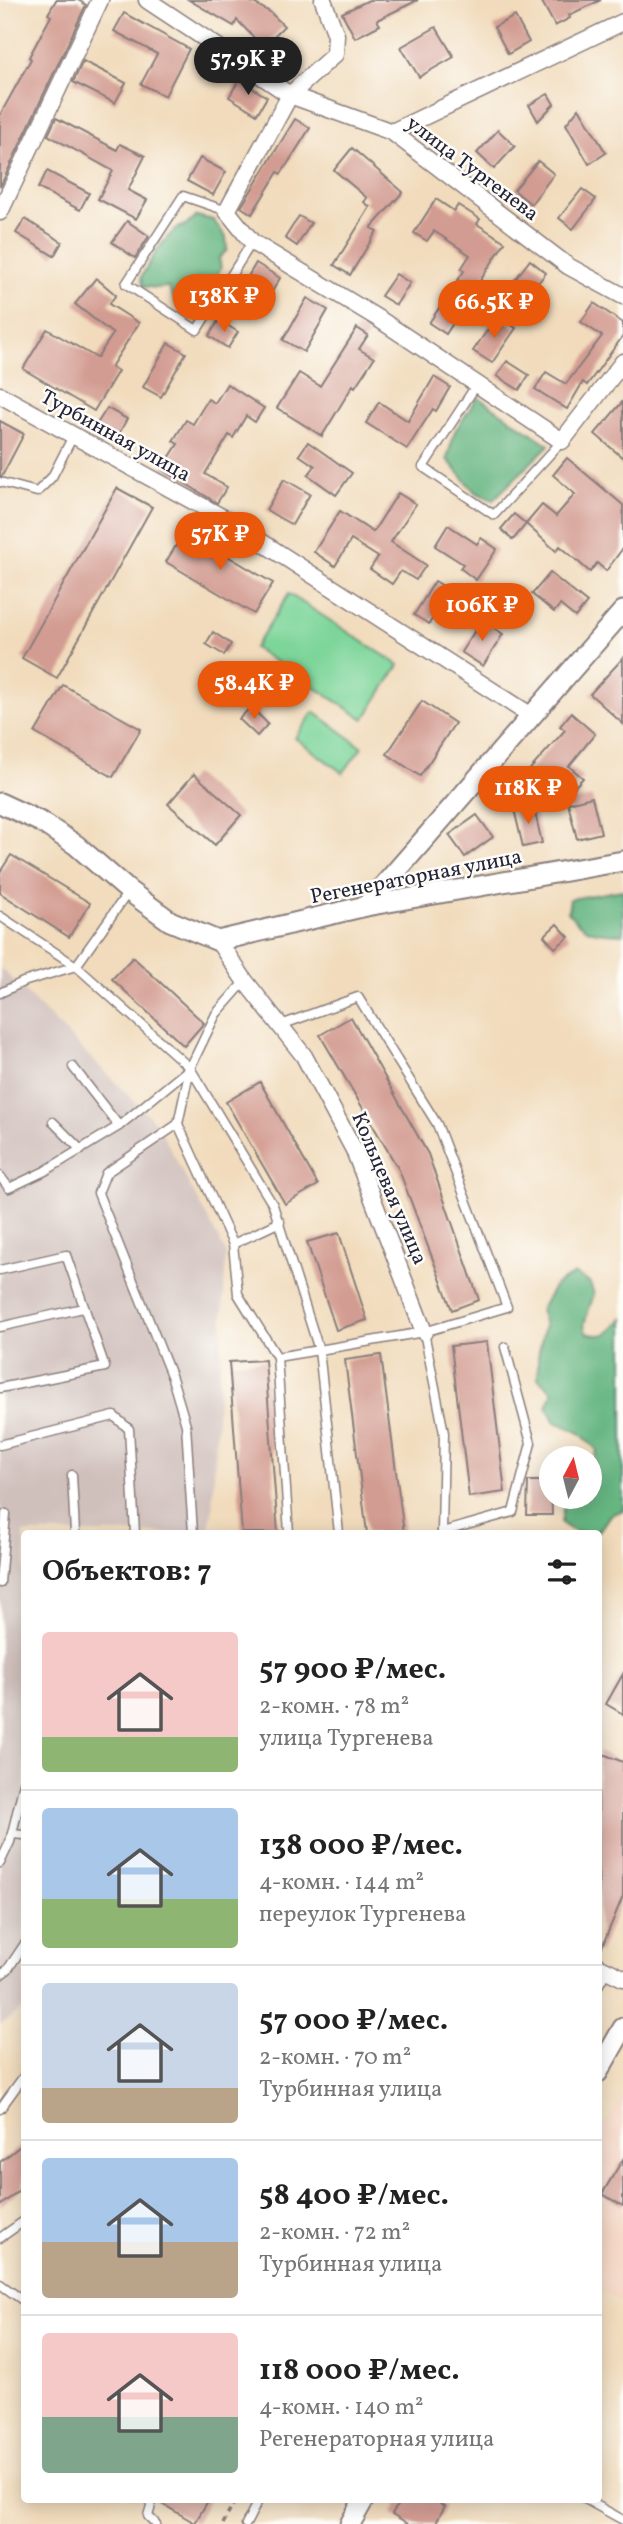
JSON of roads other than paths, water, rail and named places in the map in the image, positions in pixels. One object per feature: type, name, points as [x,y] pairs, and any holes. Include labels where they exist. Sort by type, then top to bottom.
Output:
[{"type":"street","points":[[0,212],[100,0]]},
{"type":"street","name":"улица Тургенева","points":[[147,0],[290,95],[392,132],[568,266],[623,296]]},
{"type":"street","points":[[323,0],[336,34],[335,54],[290,95],[227,211],[252,242],[379,319],[562,441],[623,362]]},
{"type":"street","points":[[392,132],[623,22]]},
{"type":"street","name":"Турбинная улица","points":[[0,395],[229,521],[530,716]]},
{"type":"street","points":[[366,906],[623,611]]},
{"type":"street","points":[[0,803],[41,822],[76,845],[129,891],[170,921],[218,941]]},
{"type":"street","name":"Регенераторная улица","points":[[218,941],[366,906],[623,861]]},
{"type":"street","name":"Кольцевая улица","points":[[218,941],[303,1056],[354,1150],[424,1332]]},
{"type":"street","points":[[603,1968],[623,1978]]},
{"type":"street","points":[[602,2066],[623,2028]]},
{"type":"street","points":[[350,2524],[362,2503]]},
{"type":"lane","points":[[227,211],[183,197],[126,285],[197,330],[252,242]]},
{"type":"lane","points":[[477,384],[423,467],[494,515],[562,441]]},
{"type":"lane","points":[[0,482],[37,492],[52,477],[73,436]]},
{"type":"lane","points":[[0,993],[23,982],[76,965],[129,891]]},
{"type":"lane","points":[[0,916],[76,965],[190,1068],[273,1205],[319,1350],[339,1530]]},
{"type":"lane","points":[[246,981],[216,1014],[190,1068],[178,1124],[233,1244],[238,1294],[277,1357],[289,1530]]},
{"type":"lane","points":[[277,1357],[424,1332],[507,1307],[437,1124],[358,997],[281,1025]]},
{"type":"lane","points":[[73,1067],[119,1126]]},
{"type":"lane","points":[[0,1176],[9,1188],[45,1171],[119,1126],[190,1068]]},
{"type":"lane","points":[[53,1122],[81,1150]]},
{"type":"lane","points":[[178,1124],[106,1172],[98,1193],[172,1378],[186,1425],[193,1530]]},
{"type":"lane","points":[[233,1244],[280,1222]]},
{"type":"lane","points":[[0,1270],[66,1255],[104,1367],[0,1388]]},
{"type":"lane","points":[[0,1327],[83,1308]]},
{"type":"lane","name":"Кольцевая улица","points":[[424,1332],[444,1433],[442,1530]]},
{"type":"lane","points":[[452,1530],[513,1512],[531,1443],[505,1347]]},
{"type":"lane","points":[[0,1445],[114,1416],[129,1429],[135,1530]]},
{"type":"lane","points":[[72,1475],[75,1530]]},
{"type":"lane","points":[[0,1583],[6,1514]]},
{"type":"lane","points":[[0,1863],[12,1834],[21,1796]]},
{"type":"lane","points":[[12,1834],[21,1835]]},
{"type":"lane","points":[[0,1975],[8,1969],[21,1950]]},
{"type":"lane","points":[[0,2109],[21,2080]]},
{"type":"lane","points":[[0,2238],[21,2223]]},
{"type":"lane","points":[[0,2284],[21,2299]]},
{"type":"lane","points":[[152,2503],[148,2516],[156,2524]]},
{"type":"lane","points":[[246,2524],[257,2503]]},
{"type":"lane","points":[[592,2503],[623,2520]]}]
